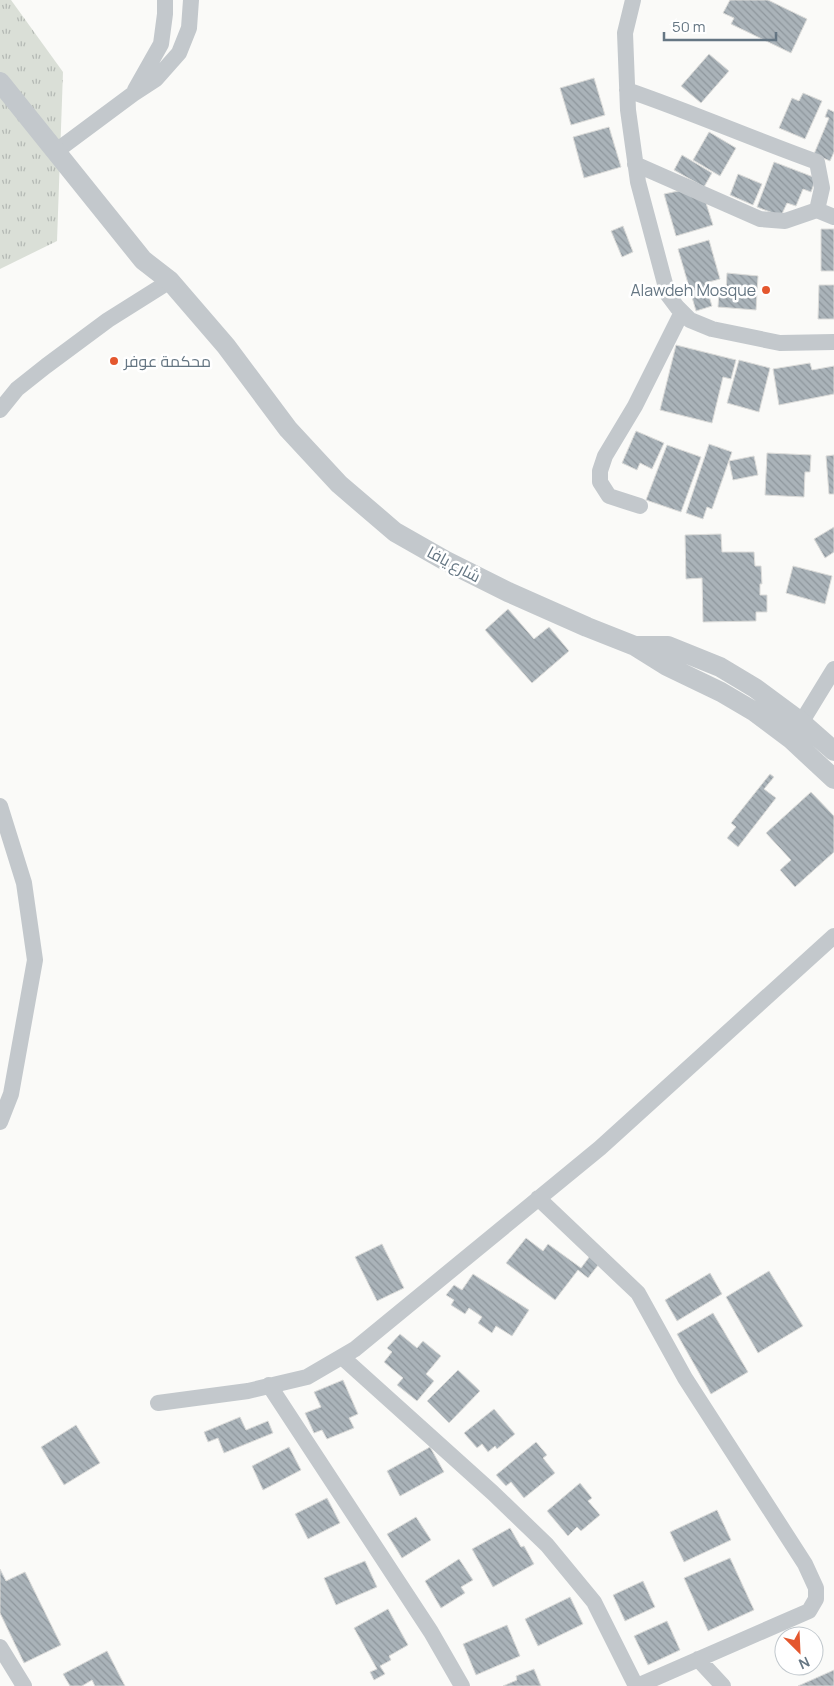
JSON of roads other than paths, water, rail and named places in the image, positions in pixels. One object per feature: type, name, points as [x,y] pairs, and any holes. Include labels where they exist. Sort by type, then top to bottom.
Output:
[{"type":"street","points":[[133,94],[161,44],[165,0]]},
{"type":"street","points":[[55,152],[156,79],[179,53],[189,28],[191,0]]},
{"type":"street","points":[[633,0],[626,33],[628,110],[638,182],[668,294],[690,320],[712,328],[780,343],[834,342]]},
{"type":"street","name":"شارع يافا","points":[[0,82],[143,260],[170,281],[226,346],[288,429],[339,484],[395,532],[446,561],[508,592],[587,628],[635,646],[667,666],[796,731],[834,779]]},
{"type":"street","points":[[627,90],[674,106],[817,162],[822,188],[817,210]]},
{"type":"street","points":[[636,164],[760,219],[785,220],[817,210],[834,217]]},
{"type":"street","points":[[0,410],[17,389],[46,366],[108,320],[170,281]]},
{"type":"street","points":[[640,506],[609,496],[600,482],[600,471],[605,456],[634,406],[682,312]]},
{"type":"street","points":[[834,669],[796,731],[834,750]]},
{"type":"street","points":[[0,806],[24,883],[35,960],[12,1094],[0,1122]]},
{"type":"street","points":[[158,1403],[248,1390],[307,1377],[355,1349],[600,1148],[834,936]]},
{"type":"street","points":[[342,1357],[494,1493],[547,1544],[594,1602],[636,1686],[809,1610],[816,1599],[816,1588],[805,1564],[685,1378],[638,1293],[538,1198]]},
{"type":"street","points":[[269,1386],[431,1632],[462,1686]]},
{"type":"street","points":[[0,1647],[24,1686]]},
{"type":"street","points":[[698,1659],[723,1686]]},
{"type":"place","name":"Alawdeh Mosque","points":[[766,290]]},
{"type":"place","name":"محكمة عوفر","points":[[114,361]]}]
